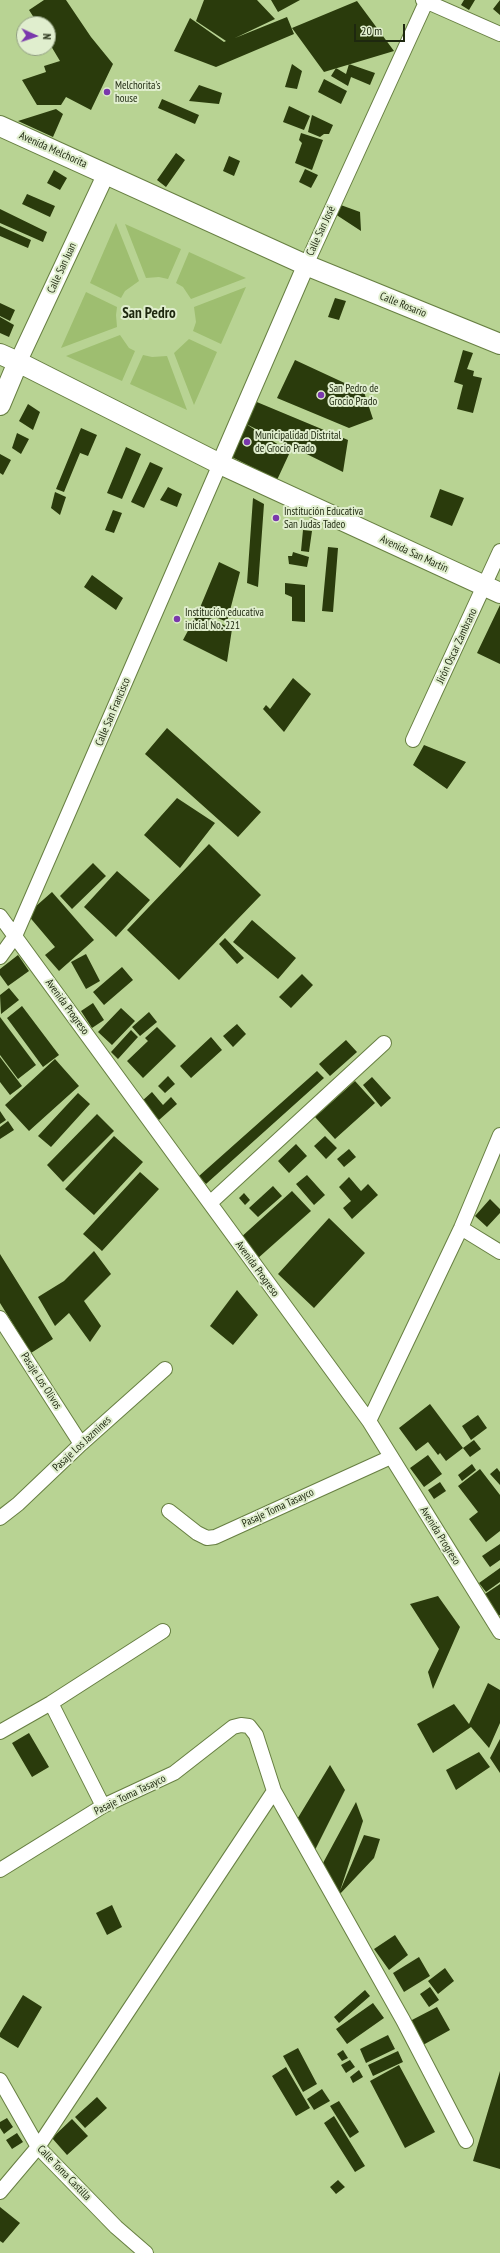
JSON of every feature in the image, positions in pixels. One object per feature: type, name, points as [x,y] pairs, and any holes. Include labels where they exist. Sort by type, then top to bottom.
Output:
[{"type":"main road","name":"Avenida Melchorita","points":[[0,126],[306,265]]},
{"type":"main road","name":"Calle Rosario","points":[[306,265],[500,344]]},
{"type":"main road","name":"Avenida San Martín","points":[[0,354],[220,464],[493,589]]},
{"type":"main road","points":[[0,405],[18,362]]},
{"type":"street","points":[[426,0],[500,34]]},
{"type":"street","name":"Calle San José","points":[[220,464],[306,265],[426,0]]},
{"type":"street","name":"Calle San Juan","points":[[18,362],[106,174]]},
{"type":"street","name":"Calle San Francisco","points":[[0,957],[15,936],[220,464]]},
{"type":"street","name":"Jirón Oscar Zambrano","points":[[413,740],[493,589],[500,551]]},
{"type":"street","name":"Avenida Progreso","points":[[0,916],[369,1421],[500,1632]]},
{"type":"street","points":[[210,1203],[384,1043]]},
{"type":"street","points":[[369,1421],[461,1228],[500,1138]]},
{"type":"street","points":[[461,1228],[500,1252]]},
{"type":"street","name":"Pasaje Los Olivos","points":[[0,1318],[81,1444]]},
{"type":"street","name":"Pasaje Los Jazmines","points":[[0,1518],[18,1504],[81,1444],[165,1369]]},
{"type":"street","name":"Pasaje Toma Tasayco","points":[[169,1511],[197,1534],[206,1538],[215,1538],[391,1457]]},
{"type":"street","points":[[0,1732],[51,1703],[163,1631]]},
{"type":"street","points":[[51,1703],[103,1806]]},
{"type":"street","name":"Pasaje Toma Tasayco","points":[[0,1870],[103,1806],[174,1773],[233,1727],[241,1725],[249,1726],[256,1735],[274,1791]]},
{"type":"street","points":[[0,2192],[38,2147],[274,1791],[403,2020],[466,2141]]},
{"type":"street","name":"Calle Toma Castilla","points":[[0,2080],[38,2147],[116,2227],[146,2253]]},
{"type":"green space","points":[[116,223],[139,281],[125,291],[121,298],[90,283]]},
{"type":"green space","points":[[125,224],[181,249],[168,279],[159,277],[146,278]]},
{"type":"green space","points":[[189,252],[246,278],[191,299],[183,287],[176,283]]},
{"type":"green space","points":[[246,287],[221,344],[193,331],[196,322],[194,307]]},
{"type":"green space","points":[[86,292],[117,307],[117,327],[61,348]]},
{"type":"green space","points":[[120,335],[129,348],[135,351],[122,381],[66,356]]},
{"type":"green space","points":[[189,339],[217,352],[194,405],[174,353]]},
{"type":"green space","points":[[143,355],[152,357],[167,356],[187,410],[130,384]]},
{"type":"building","points":[[44,0],[66,0],[91,37],[113,64],[91,110],[66,97],[61,105],[37,105],[22,80],[46,72],[44,66],[60,61],[56,54],[56,16],[33,16],[29,10]]},
{"type":"building","points":[[204,0],[257,0],[275,19],[235,38],[287,17],[294,34],[216,67],[174,51],[190,18],[224,42],[226,41],[196,21]]},
{"type":"building","points":[[271,0],[300,0],[278,12]]},
{"type":"building","points":[[464,0],[475,0],[469,10],[461,5]]},
{"type":"building","points":[[500,0],[500,15],[493,9]]},
{"type":"building","points":[[357,1],[394,51],[324,72],[292,28]]},
{"type":"building","points":[[292,64],[302,71],[297,89],[285,87]]},
{"type":"building","points":[[349,64],[375,73],[370,85],[351,77],[348,86],[331,76],[336,68],[346,74]]},
{"type":"building","points":[[324,79],[347,91],[341,104],[318,92]]},
{"type":"building","points":[[199,85],[222,93],[219,104],[189,101]]},
{"type":"building","points":[[162,99],[199,115],[195,124],[158,108]]},
{"type":"building","points":[[289,106],[310,116],[304,130],[283,122]]},
{"type":"building","points":[[56,109],[63,114],[53,137],[18,121]]},
{"type":"building","points":[[312,115],[333,125],[329,134],[324,134],[320,137],[308,132]]},
{"type":"building","points":[[301,133],[323,140],[312,170],[295,163],[302,143],[299,140]]},
{"type":"building","points":[[176,153],[185,160],[166,187],[157,180]]},
{"type":"building","points":[[229,156],[240,161],[234,176],[223,171]]},
{"type":"building","points":[[305,169],[318,175],[311,188],[299,182]]},
{"type":"building","points":[[54,170],[67,178],[60,190],[47,183]]},
{"type":"building","points":[[27,194],[55,206],[50,217],[22,204]]},
{"type":"building","points":[[338,204],[360,212],[361,231],[335,214]]},
{"type":"building","points":[[0,209],[47,232],[43,242],[0,223]]},
{"type":"building","points":[[0,226],[31,240],[28,248],[0,236]]},
{"type":"building","points":[[335,298],[346,301],[339,320],[328,317]]},
{"type":"building","points":[[0,303],[15,310],[10,321],[0,316]]},
{"type":"building","points":[[0,317],[14,325],[9,337],[0,333]]},
{"type":"building","points":[[463,350],[473,353],[467,369],[474,371],[473,376],[482,378],[473,413],[457,409],[463,385],[454,382]]},
{"type":"building","name":"San Pedro de Grocio Prado","points":[[295,360],[364,392],[373,419],[349,428],[277,398]]},
{"type":"building","points":[[252,400],[348,440],[343,472],[246,424],[290,452],[277,480],[230,456]]},
{"type":"building","points":[[28,404],[40,412],[33,430],[19,421]]},
{"type":"building","points":[[81,428],[97,435],[88,456],[75,451],[80,453],[64,492],[56,489]]},
{"type":"building","points":[[17,433],[29,439],[21,454],[12,448]]},
{"type":"building","points":[[126,447],[141,454],[122,499],[107,493]]},
{"type":"building","points":[[0,454],[11,460],[3,475],[0,473]]},
{"type":"building","points":[[150,462],[163,468],[144,508],[131,502]]},
{"type":"building","points":[[168,487],[182,494],[177,507],[160,500]]},
{"type":"building","points":[[440,489],[464,498],[452,526],[430,517]]},
{"type":"building","points":[[55,492],[66,497],[60,515],[51,508]]},
{"type":"building","points":[[253,498],[264,504],[258,587],[247,583]]},
{"type":"building","points":[[113,510],[122,513],[114,533],[105,530]]},
{"type":"building","points":[[303,530],[312,531],[309,552],[301,551]]},
{"type":"building","points":[[328,547],[338,548],[333,612],[322,611]]},
{"type":"building","points":[[293,552],[309,557],[307,567],[289,564],[288,556],[292,556]]},
{"type":"building","points":[[219,562],[240,572],[227,622],[199,610]]},
{"type":"building","points":[[92,575],[123,598],[116,610],[84,587]]},
{"type":"building","points":[[285,583],[305,585],[305,622],[292,621],[292,597],[285,594]]},
{"type":"building","points":[[500,605],[500,664],[477,653]]},
{"type":"building","points":[[198,612],[232,629],[227,662],[183,640]]},
{"type":"building","points":[[293,678],[311,694],[284,732],[263,709],[266,705],[270,709]]},
{"type":"building","points":[[167,728],[261,812],[238,837],[145,754]]},
{"type":"building","points":[[424,745],[466,762],[447,789],[413,765]]},
{"type":"building","points":[[177,798],[215,823],[180,868],[144,835]]},
{"type":"building","points":[[209,844],[261,895],[179,980],[127,930]]},
{"type":"building","points":[[93,863],[106,876],[72,909],[60,896]]},
{"type":"building","points":[[117,871],[150,900],[116,937],[84,907]]},
{"type":"building","points":[[52,892],[94,940],[59,971],[45,955],[55,947],[27,914]]},
{"type":"building","points":[[252,920],[296,958],[278,979],[233,942]]},
{"type":"building","points":[[225,938],[244,958],[237,964],[219,944]]},
{"type":"building","points":[[86,954],[100,981],[86,989],[71,962]]},
{"type":"building","points":[[18,955],[29,971],[8,986],[0,975],[0,969]]},
{"type":"building","points":[[122,967],[133,980],[104,1005],[93,992]]},
{"type":"building","points":[[302,974],[313,985],[291,1008],[279,997]]},
{"type":"building","points":[[9,988],[19,1000],[1,1014],[0,995]]},
{"type":"building","points":[[93,1003],[104,1020],[92,1028],[81,1011]]},
{"type":"building","points":[[22,1006],[59,1055],[43,1067],[7,1018]]},
{"type":"building","points":[[121,1008],[135,1021],[112,1045],[98,1032]]},
{"type":"building","points":[[149,1012],[157,1022],[140,1036],[132,1027]]},
{"type":"building","points":[[0,1017],[36,1065],[18,1079],[0,1055]]},
{"type":"building","points":[[237,1024],[246,1034],[233,1047],[223,1036]]},
{"type":"building","points":[[157,1027],[176,1046],[143,1078],[127,1061],[148,1041],[145,1038]]},
{"type":"building","points":[[131,1030],[138,1037],[118,1059],[111,1052]]},
{"type":"building","points":[[211,1037],[222,1050],[191,1078],[180,1066]]},
{"type":"building","points":[[346,1040],[357,1052],[330,1076],[319,1064]]},
{"type":"building","points":[[0,1057],[22,1086],[10,1095],[0,1082]]},
{"type":"building","points":[[55,1059],[79,1086],[29,1131],[5,1105]]},
{"type":"building","points":[[317,1071],[324,1078],[206,1184],[199,1176]]},
{"type":"building","points":[[168,1076],[175,1084],[165,1093],[158,1086]]},
{"type":"building","points":[[372,1077],[391,1098],[381,1107],[363,1085]]},
{"type":"building","points":[[355,1081],[375,1103],[335,1139],[315,1117]]},
{"type":"building","points":[[152,1092],[163,1105],[171,1097],[177,1104],[159,1120],[142,1101]]},
{"type":"building","points":[[78,1093],[90,1104],[51,1147],[38,1136]]},
{"type":"building","points":[[0,1111],[6,1120],[0,1124]]},
{"type":"building","points":[[97,1114],[114,1131],[63,1182],[47,1165]]},
{"type":"building","points":[[8,1121],[14,1130],[0,1139],[0,1127]]},
{"type":"building","points":[[114,1136],[143,1162],[94,1215],[65,1189]]},
{"type":"building","points":[[325,1136],[337,1148],[326,1159],[314,1146]]},
{"type":"building","points":[[296,1144],[307,1156],[289,1173],[278,1161]]},
{"type":"building","points":[[349,1149],[356,1157],[344,1167],[337,1159]]},
{"type":"building","points":[[140,1172],[159,1189],[102,1251],[83,1234]]},
{"type":"building","points":[[307,1175],[325,1195],[314,1205],[296,1184]]},
{"type":"building","points":[[349,1177],[361,1191],[368,1184],[378,1195],[352,1219],[343,1208],[351,1201],[339,1187]]},
{"type":"building","points":[[273,1186],[282,1196],[258,1217],[249,1208]]},
{"type":"building","points":[[292,1191],[311,1211],[257,1259],[239,1239]]},
{"type":"building","points":[[244,1193],[250,1200],[245,1205],[239,1198]]},
{"type":"building","points":[[490,1199],[500,1209],[500,1213],[487,1227],[475,1216]]},
{"type":"building","points":[[329,1218],[365,1253],[314,1308],[278,1274]]},
{"type":"building","points":[[94,1251],[111,1274],[84,1301],[101,1326],[90,1342],[69,1313],[55,1326],[38,1297],[64,1281]]},
{"type":"building","points":[[0,1254],[53,1339],[31,1353],[0,1303]]},
{"type":"building","points":[[237,1290],[258,1315],[233,1345],[210,1326]]},
{"type":"building","points":[[430,1404],[463,1448],[446,1461],[440,1453],[438,1455],[428,1442],[416,1451],[399,1428]]},
{"type":"building","points":[[478,1415],[487,1428],[471,1440],[462,1426]]},
{"type":"building","points":[[474,1440],[481,1449],[470,1457],[463,1448]]},
{"type":"building","points":[[428,1455],[442,1474],[424,1487],[410,1468]]},
{"type":"building","points":[[472,1464],[476,1470],[462,1481],[458,1475]]},
{"type":"building","points":[[497,1468],[500,1472],[500,1485],[490,1474]]},
{"type":"building","points":[[480,1469],[500,1495],[500,1531],[486,1542],[469,1519],[478,1512],[458,1486]]},
{"type":"building","points":[[440,1482],[446,1491],[434,1499],[428,1490]]},
{"type":"building","points":[[500,1544],[500,1560],[490,1567],[482,1556]]},
{"type":"building","points":[[500,1568],[500,1582],[486,1592],[479,1583]]},
{"type":"building","points":[[500,1584],[500,1615],[496,1617],[482,1596]]},
{"type":"building","points":[[438,1596],[460,1627],[433,1689],[428,1672],[439,1649],[410,1604]]},
{"type":"building","points":[[488,1683],[500,1690],[500,1723],[489,1748],[471,1727],[433,1753],[417,1724],[454,1704],[469,1724]]},
{"type":"building","points":[[29,1733],[49,1767],[32,1777],[12,1743]]},
{"type":"building","points":[[500,1739],[500,1773],[490,1758]]},
{"type":"building","points":[[479,1752],[490,1767],[456,1790],[446,1770]]},
{"type":"building","points":[[330,1765],[345,1790],[314,1852],[296,1821]]},
{"type":"building","points":[[356,1802],[363,1821],[340,1891],[364,1835],[380,1839],[374,1858],[339,1895],[323,1863]]},
{"type":"building","points":[[112,1905],[122,1927],[107,1935],[96,1913]]},
{"type":"building","points":[[395,1935],[408,1955],[389,1970],[374,1949]]},
{"type":"building","points":[[419,1957],[430,1976],[404,1992],[393,1973]]},
{"type":"building","points":[[445,1968],[454,1981],[438,1994],[428,1981]]},
{"type":"building","points":[[430,1987],[439,2000],[429,2007],[420,1994]]},
{"type":"building","points":[[365,1990],[370,1996],[339,2023],[334,2017]]},
{"type":"building","points":[[23,1995],[42,2007],[18,2048],[0,2037],[0,2033]]},
{"type":"building","points":[[373,2003],[384,2018],[347,2044],[336,2029]]},
{"type":"building","points":[[437,2007],[450,2030],[423,2045],[410,2021]]},
{"type":"building","points":[[388,2035],[395,2049],[366,2063],[360,2049]]},
{"type":"building","points":[[298,2048],[317,2084],[303,2092],[283,2056]]},
{"type":"building","points":[[343,2050],[348,2058],[342,2061],[337,2054]]},
{"type":"building","points":[[398,2051],[403,2062],[373,2076],[368,2065]]},
{"type":"building","points":[[350,2060],[355,2067],[346,2073],[341,2065]]},
{"type":"building","points":[[399,2065],[435,2132],[405,2148],[370,2081]]},
{"type":"building","points":[[286,2067],[310,2108],[296,2116],[272,2076]]},
{"type":"building","points":[[359,2070],[363,2077],[353,2083],[350,2077]]},
{"type":"building","points":[[500,2071],[500,2169],[473,2161]]},
{"type":"building","points":[[322,2089],[330,2101],[314,2110],[307,2099]]},
{"type":"building","points":[[97,2097],[107,2108],[85,2128],[75,2117]]},
{"type":"building","points":[[339,2101],[359,2132],[350,2138],[330,2106]]},
{"type":"building","points":[[334,2116],[365,2166],[355,2172],[324,2123]]},
{"type":"building","points":[[7,2118],[13,2127],[4,2134],[0,2128],[0,2122]]},
{"type":"building","points":[[72,2119],[88,2136],[67,2155],[52,2138]]},
{"type":"building","points":[[17,2133],[23,2142],[12,2149],[6,2140]]},
{"type":"building","points":[[338,2180],[345,2187],[336,2194],[330,2187]]},
{"type":"building","points":[[0,2207],[20,2223],[3,2243],[0,2241]]},
{"type":"place","name":"Melchorita's house","points":[[107,92]]},
{"type":"place","name":"San Pedro de Grocio Prado","points":[[321,395]]},
{"type":"place","name":"Municipalidad Distrital de Grocio Prado","points":[[247,442]]},
{"type":"place","name":"Institución Educativa San Judas Tadeo","points":[[276,518]]},
{"type":"place","name":"Institución educativa inicial No. 221","points":[[177,619]]},
{"type":"district","name":"San Pedro","points":[[149,314]]}]
